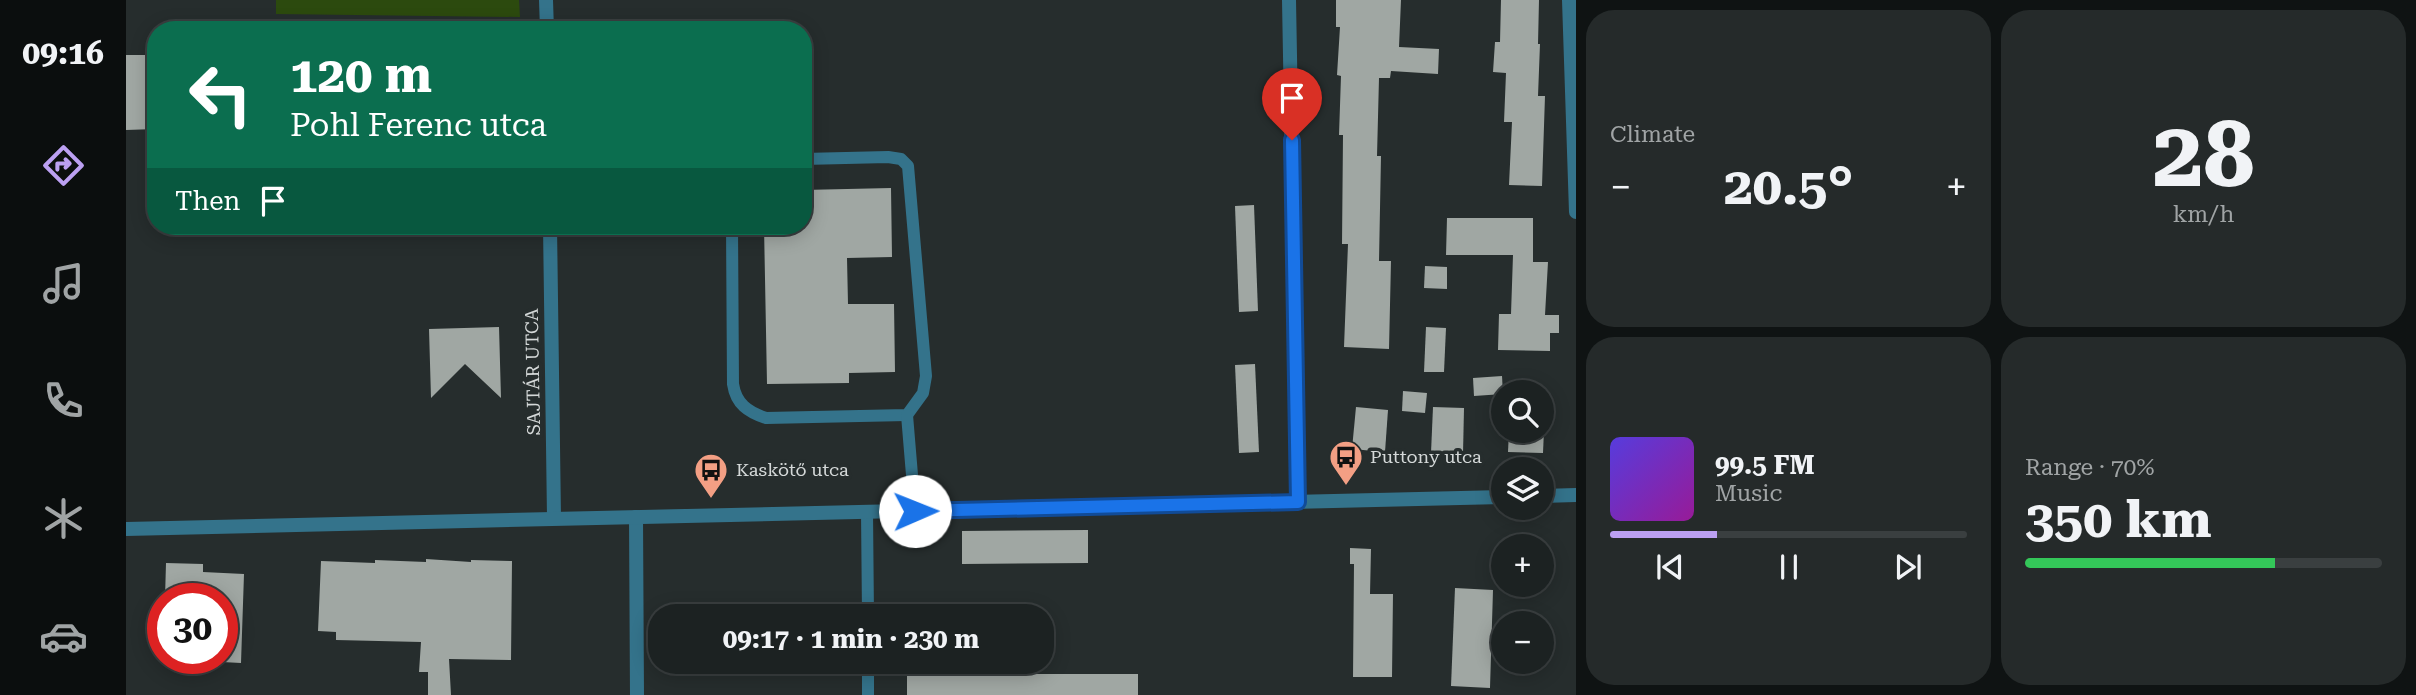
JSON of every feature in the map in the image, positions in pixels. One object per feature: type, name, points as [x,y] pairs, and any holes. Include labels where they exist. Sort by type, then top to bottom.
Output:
[{"type":"street","points":[[546,0],[547,21]]},
{"type":"street","points":[[1289,0],[1298,502]]},
{"type":"street","points":[[1569,0],[1576,212]]},
{"type":"street","name":"SAJTÁR UTCA","points":[[550,235],[554,518]]},
{"type":"street","points":[[1554,496],[1576,495]]},
{"type":"street","points":[[126,529],[1491,497]]},
{"type":"street","points":[[636,517],[637,695]]},
{"type":"lane","points":[[812,159],[888,157],[901,159],[908,166],[926,376],[923,393],[907,415],[915,511]]},
{"type":"lane","points":[[732,235],[733,384],[734,392],[745,409],[766,418],[907,415]]},
{"type":"lane","points":[[867,512],[868,604]]},
{"type":"lane","points":[[868,674],[868,695]]},
{"type":"green space","points":[[276,0],[519,0],[520,17],[276,14]]},
{"type":"building","points":[[1336,0],[1401,0],[1399,47],[1439,49],[1438,74],[1391,71],[1390,78],[1379,78],[1379,261],[1391,261],[1389,349],[1344,347],[1348,244],[1342,244],[1343,135],[1339,135],[1341,76],[1337,75],[1340,27],[1336,27]]},
{"type":"building","points":[[1501,0],[1539,0],[1538,96],[1545,96],[1542,186],[1509,185],[1512,122],[1504,122],[1506,73],[1493,72],[1495,42],[1500,42]]},
{"type":"building","points":[[126,55],[147,55],[147,129],[126,130]]},
{"type":"building","points":[[891,188],[892,257],[847,258],[848,304],[894,304],[895,372],[849,373],[849,383],[767,384],[764,235],[812,235],[812,190]]},
{"type":"building","points":[[1254,205],[1258,311],[1239,312],[1235,206]]},
{"type":"building","points":[[1447,218],[1533,218],[1533,262],[1548,262],[1545,315],[1559,315],[1559,333],[1550,333],[1550,351],[1498,350],[1499,314],[1511,314],[1513,255],[1446,255]]},
{"type":"building","points":[[1425,266],[1447,267],[1447,289],[1424,288]]},
{"type":"building","points":[[499,327],[501,398],[465,364],[431,398],[429,329]]},
{"type":"building","points":[[1426,327],[1446,328],[1444,372],[1424,372]]},
{"type":"building","points":[[1255,364],[1259,452],[1239,453],[1235,365]]},
{"type":"building","points":[[1502,376],[1502,380],[1491,380],[1491,395],[1474,396],[1473,378]]},
{"type":"building","points":[[1403,391],[1427,393],[1425,413],[1402,411]]},
{"type":"building","points":[[1356,407],[1388,410],[1385,452],[1352,449]]},
{"type":"building","points":[[1433,407],[1464,408],[1463,454],[1431,453]]},
{"type":"building","points":[[1508,443],[1543,443],[1543,453],[1508,452]]},
{"type":"building","points":[[1088,530],[1088,563],[962,564],[962,531]]},
{"type":"building","points":[[1350,548],[1371,549],[1370,594],[1393,594],[1392,677],[1353,677],[1354,564],[1350,564]]},
{"type":"building","points":[[426,559],[512,561],[511,660],[449,659],[451,695],[428,695],[428,672],[419,672],[421,642],[336,640],[336,632],[318,631],[321,561],[375,563],[375,560],[426,562]]},
{"type":"building","points":[[166,563],[203,564],[203,572],[244,574],[241,663],[238,663],[238,583],[165,583]]},
{"type":"building","points":[[1455,588],[1491,590],[1490,688],[1451,686]]},
{"type":"building","points":[[907,674],[1138,674],[1138,695],[907,695]]},
{"type":"place","name":"Puttony utca","points":[[1346,487]]},
{"type":"place","name":"Kaskötő utca","points":[[711,500]]},
{"type":"route","points":[[915,511],[1298,502],[1292,140]]}]
